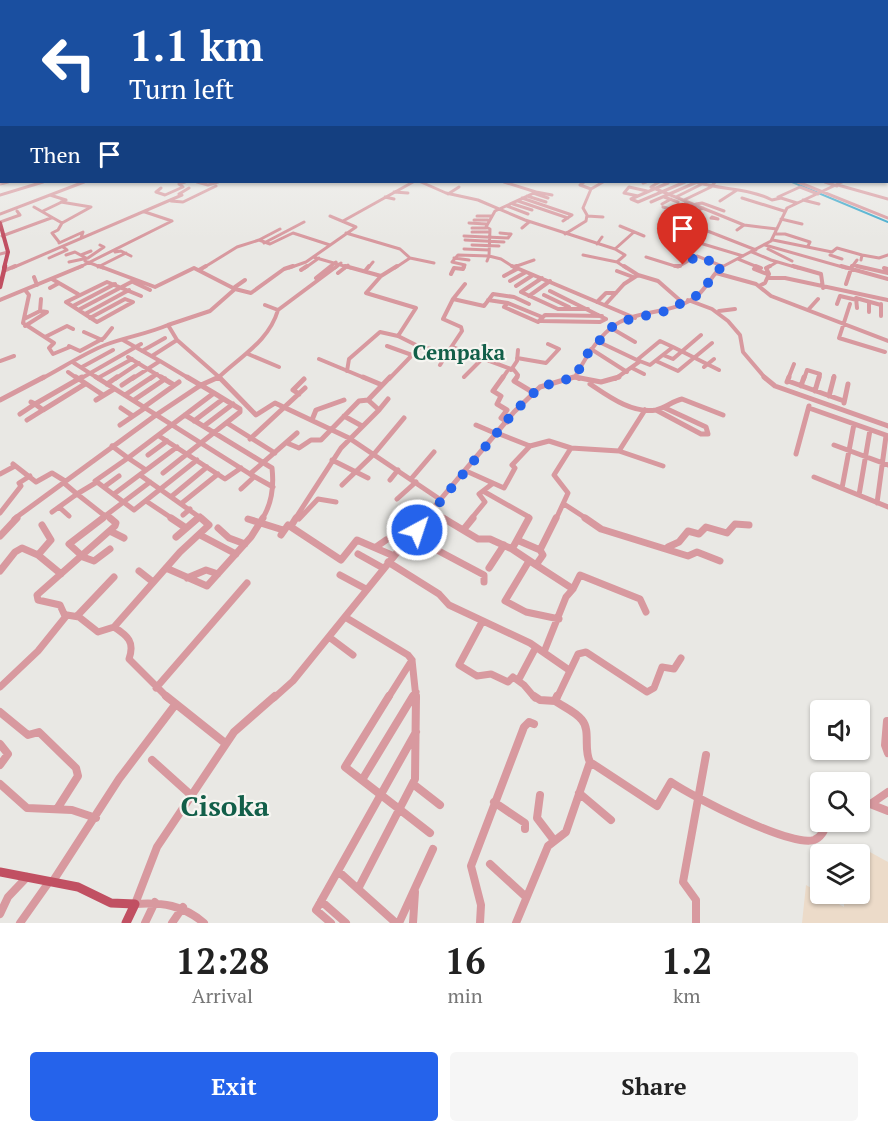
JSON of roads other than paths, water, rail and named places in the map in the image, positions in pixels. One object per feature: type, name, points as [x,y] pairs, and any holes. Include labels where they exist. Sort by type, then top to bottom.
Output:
[{"type":"main road","points":[[0,224],[8,252],[0,287]]},
{"type":"main road","points":[[0,872],[52,880],[78,887],[111,903],[135,904],[126,923]]},
{"type":"street","points":[[0,195],[40,183]]},
{"type":"street","points":[[0,214],[81,183]]},
{"type":"street","points":[[161,188],[156,192],[163,195],[183,187],[179,184],[182,183]]},
{"type":"street","points":[[201,183],[217,184]]},
{"type":"street","points":[[343,221],[411,183]]},
{"type":"street","points":[[423,183],[448,194],[500,209],[524,223],[545,227],[615,249],[625,255],[617,262]]},
{"type":"street","points":[[507,183],[549,198],[527,196]]},
{"type":"street","points":[[583,183],[580,185],[591,189]]},
{"type":"street","points":[[565,234],[585,222],[587,216],[583,208],[591,189],[601,183]]},
{"type":"street","points":[[651,190],[650,185],[653,183]]},
{"type":"street","points":[[668,183],[631,199],[638,202],[683,183]]},
{"type":"street","points":[[651,202],[694,183]]},
{"type":"street","points":[[676,197],[705,183],[711,188],[736,190],[789,206]]},
{"type":"street","points":[[684,200],[711,188],[715,183]]},
{"type":"street","points":[[801,183],[888,218]]},
{"type":"street","points":[[828,183],[888,199]]},
{"type":"street","points":[[575,377],[591,349],[611,328],[635,318],[666,311],[700,294],[722,266],[772,240],[784,211],[789,206],[841,183]]},
{"type":"street","points":[[169,200],[182,202],[217,184]]},
{"type":"street","points":[[435,188],[441,185]]},
{"type":"street","points":[[448,194],[459,187]]},
{"type":"street","points":[[626,194],[629,187],[662,192],[744,225],[757,224],[809,240],[808,246]]},
{"type":"street","points":[[773,200],[802,187],[818,194]]},
{"type":"street","points":[[780,189],[787,192]]},
{"type":"street","points":[[4,269],[64,247],[146,212],[189,190]]},
{"type":"street","points":[[720,201],[736,190]]},
{"type":"street","points":[[173,192],[192,197]]},
{"type":"street","points":[[393,192],[408,193]]},
{"type":"street","points":[[466,198],[473,192]]},
{"type":"street","points":[[500,246],[472,230],[488,222],[500,209],[534,193]]},
{"type":"street","points":[[626,194],[638,196]]},
{"type":"street","points":[[626,194],[644,194]]},
{"type":"street","points":[[42,211],[66,200],[50,195]]},
{"type":"street","points":[[385,197],[394,199]]},
{"type":"street","points":[[664,197],[678,202]]},
{"type":"street","points":[[780,197],[787,198]]},
{"type":"street","points":[[780,197],[797,202]]},
{"type":"street","points":[[742,198],[784,211]]},
{"type":"street","points":[[520,200],[548,207],[569,216]]},
{"type":"street","points":[[520,200],[552,213],[561,213]]},
{"type":"street","points":[[664,204],[671,200]]},
{"type":"street","points":[[803,200],[819,204]]},
{"type":"street","points":[[60,223],[91,207],[61,202]]},
{"type":"street","points":[[664,204],[673,211],[688,202]]},
{"type":"street","points":[[680,214],[702,203],[725,211],[712,217]]},
{"type":"street","points":[[513,204],[532,210]]},
{"type":"street","points":[[664,204],[674,205]]},
{"type":"street","points":[[507,206],[528,214]]},
{"type":"street","points":[[34,207],[60,223]]},
{"type":"street","points":[[543,210],[548,207]]},
{"type":"street","points":[[545,227],[554,221],[565,207]]},
{"type":"street","points":[[694,212],[703,208]]},
{"type":"street","points":[[563,221],[573,209]]},
{"type":"street","points":[[0,224],[20,215],[17,211]]},
{"type":"street","points":[[702,215],[710,211]]},
{"type":"street","points":[[0,300],[146,236],[172,221],[146,212]]},
{"type":"street","points":[[547,216],[552,213]]},
{"type":"street","points":[[49,258],[67,250],[52,233],[58,230],[60,223],[69,216]]},
{"type":"street","points":[[301,270],[330,245],[356,227],[330,216]]},
{"type":"street","points":[[587,216],[603,217]]},
{"type":"street","points":[[2,236],[51,218]]},
{"type":"street","points":[[475,218],[488,222]]},
{"type":"street","points":[[781,219],[802,224]]},
{"type":"street","points":[[264,243],[304,222]]},
{"type":"street","points":[[469,223],[488,222]]},
{"type":"street","points":[[487,261],[490,229],[488,222]]},
{"type":"street","points":[[737,230],[744,225]]},
{"type":"street","points":[[620,226],[644,236]]},
{"type":"street","points":[[199,270],[240,246],[253,240],[259,240],[280,229]]},
{"type":"street","points":[[684,230],[702,236],[698,242]]},
{"type":"street","points":[[705,230],[790,267]]},
{"type":"street","points":[[58,242],[79,232],[84,234],[80,237],[83,238]]},
{"type":"street","points":[[138,232],[146,236]]},
{"type":"street","points":[[615,249],[634,232]]},
{"type":"street","points":[[259,240],[273,244],[294,233],[330,245]]},
{"type":"street","points":[[346,233],[400,249],[410,258],[434,263]]},
{"type":"street","points":[[472,245],[508,238],[511,234],[500,233]]},
{"type":"street","points":[[597,244],[602,237]]},
{"type":"street","points":[[465,238],[504,242]]},
{"type":"street","points":[[683,238],[741,258],[759,268]]},
{"type":"street","points":[[772,240],[832,252],[837,248],[846,250],[856,262],[888,279]]},
{"type":"street","points":[[464,249],[489,241]]},
{"type":"street","points":[[846,250],[851,243]]},
{"type":"street","points":[[69,262],[87,261],[104,248],[100,245]]},
{"type":"street","points":[[764,246],[792,261]]},
{"type":"street","points":[[764,246],[837,266],[888,255]]},
{"type":"street","points":[[603,252],[606,247]]},
{"type":"street","points":[[81,255],[91,251]]},
{"type":"street","points":[[0,254],[8,252]]},
{"type":"street","points":[[66,255],[75,252],[87,261],[150,290]]},
{"type":"street","points":[[99,266],[126,253],[131,256]]},
{"type":"street","points":[[451,274],[454,268],[464,269],[465,265],[452,262],[460,254],[489,256],[501,259],[515,268],[635,318]]},
{"type":"street","points":[[584,255],[617,262],[638,274],[658,281],[685,302],[719,311],[735,309]]},
{"type":"street","points":[[830,255],[842,258],[837,266]]},
{"type":"street","points":[[646,257],[678,267],[697,256],[722,266]]},
{"type":"street","points":[[117,277],[157,287],[191,269],[199,270],[235,288],[255,292],[284,269],[316,257],[381,276]]},
{"type":"street","points":[[398,336],[416,309],[366,293],[366,290],[381,276],[410,258]]},
{"type":"street","points":[[454,258],[469,260]]},
{"type":"street","points":[[504,276],[520,262],[534,260]]},
{"type":"street","points":[[771,260],[821,274],[823,288]]},
{"type":"street","points":[[365,271],[373,262]]},
{"type":"street","points":[[759,286],[765,284],[769,270],[766,268],[777,262]]},
{"type":"street","points":[[856,262],[868,264]]},
{"type":"street","points":[[856,262],[888,273]]},
{"type":"street","points":[[846,284],[856,262]]},
{"type":"street","points":[[316,278],[339,263]]},
{"type":"street","points":[[278,310],[339,263]]},
{"type":"street","points":[[338,273],[348,265]]},
{"type":"street","points":[[759,268],[754,269],[767,276],[785,278],[823,288],[854,291],[888,300]]},
{"type":"street","points":[[617,271],[633,277]]},
{"type":"street","points":[[510,281],[526,272]]},
{"type":"street","points":[[716,273],[759,286],[771,296],[842,324],[887,341],[887,354],[841,339],[842,324],[850,304]]},
{"type":"street","points":[[605,305],[638,274]]},
{"type":"street","points":[[516,286],[533,275]]},
{"type":"street","points":[[34,276],[37,285]]},
{"type":"street","points":[[542,278],[521,292],[558,309],[590,309]]},
{"type":"street","points":[[52,279],[78,294]]},
{"type":"street","points":[[0,400],[108,345],[134,335],[149,334],[178,319],[192,318],[219,306],[235,288],[246,280]]},
{"type":"street","points":[[80,309],[134,281]]},
{"type":"street","points":[[529,296],[550,281]]},
{"type":"street","points":[[125,299],[133,303],[97,322],[66,302],[107,282],[141,296]]},
{"type":"street","points":[[50,288],[59,283]]},
{"type":"street","points":[[440,365],[462,330],[460,326],[443,320],[453,299],[465,284]]},
{"type":"street","points":[[523,309],[559,285]]},
{"type":"street","points":[[25,290],[29,295],[23,319],[25,326],[54,343],[49,348],[53,354]]},
{"type":"street","points":[[85,314],[129,290]]},
{"type":"street","points":[[512,296],[505,310],[542,319],[549,315],[602,316],[550,291]]},
{"type":"street","points":[[597,302],[606,293],[616,294]]},
{"type":"street","points":[[856,293],[881,302]]},
{"type":"street","points":[[90,318],[136,294]]},
{"type":"street","points":[[453,299],[483,306],[493,294],[512,296],[529,304]]},
{"type":"street","points":[[544,295],[574,309]]},
{"type":"street","points":[[857,307],[838,302],[840,296],[869,302],[888,300]]},
{"type":"street","points":[[40,311],[41,299]]},
{"type":"street","points":[[808,310],[818,299]]},
{"type":"street","points":[[488,300],[508,303],[542,319]]},
{"type":"street","points":[[856,300],[857,307]]},
{"type":"street","points":[[869,302],[869,312]]},
{"type":"street","points":[[881,302],[881,316]]},
{"type":"street","points":[[720,303],[726,310]]},
{"type":"street","points":[[265,305],[278,310]]},
{"type":"street","points":[[0,536],[11,522],[64,482],[158,416],[219,377],[248,354],[278,317],[278,310]]},
{"type":"street","points":[[23,319],[40,311],[48,313],[25,326]]},
{"type":"street","points":[[719,311],[740,335],[740,346],[770,383],[888,426]]},
{"type":"street","points":[[168,325],[177,340],[216,372],[256,415],[274,403],[333,429],[441,500]]},
{"type":"street","points":[[45,337],[67,326],[73,329]]},
{"type":"street","points":[[47,356],[69,346],[79,351],[101,340],[112,328]]},
{"type":"street","points":[[611,328],[635,342]]},
{"type":"street","points":[[56,332],[64,337]]},
{"type":"street","points":[[84,332],[108,345]]},
{"type":"street","points":[[347,371],[349,359],[380,332],[398,336],[420,347],[450,350],[483,358],[518,374],[514,381],[534,393]]},
{"type":"street","points":[[146,340],[149,334]]},
{"type":"street","points":[[663,355],[672,359],[701,334]]},
{"type":"street","points":[[142,351],[165,338]]},
{"type":"street","points":[[123,340],[204,385],[241,411],[163,473]]},
{"type":"street","points":[[152,356],[177,340]]},
{"type":"street","points":[[597,341],[648,366],[673,346]]},
{"type":"street","points":[[590,384],[627,372],[660,341],[694,357],[706,366],[719,370]]},
{"type":"street","points":[[656,361],[678,371],[712,343]]},
{"type":"street","points":[[20,414],[33,403],[141,344]]},
{"type":"street","points":[[517,358],[546,363],[559,349],[548,344]]},
{"type":"street","points":[[387,346],[412,355]]},
{"type":"street","points":[[287,443],[299,448],[311,440],[321,440],[359,401],[368,400],[420,347]]},
{"type":"street","points":[[591,349],[627,372]]},
{"type":"street","points":[[82,368],[113,350]]},
{"type":"street","points":[[507,422],[501,418],[507,410],[496,404],[501,396],[493,391],[510,370],[517,358],[518,350]]},
{"type":"street","points":[[248,354],[279,367]]},
{"type":"street","points":[[0,361],[14,356]]},
{"type":"street","points":[[98,378],[130,358],[176,384],[120,425]]},
{"type":"street","points":[[464,377],[483,358]]},
{"type":"street","points":[[319,359],[382,386]]},
{"type":"street","points":[[706,366],[714,359]]},
{"type":"street","points":[[122,386],[160,361]]},
{"type":"street","points":[[74,363],[273,487]]},
{"type":"street","points":[[107,384],[139,363]]},
{"type":"street","points":[[785,389],[794,364]]},
{"type":"street","points":[[632,368],[644,375]]},
{"type":"street","points":[[801,386],[807,369],[820,374],[815,391]]},
{"type":"street","points":[[68,372],[103,395]]},
{"type":"street","points":[[125,395],[157,374]]},
{"type":"street","points":[[829,396],[834,376]]},
{"type":"street","points":[[204,923],[183,907],[155,902],[135,904],[157,847],[225,743],[247,718],[288,686],[386,565],[534,393],[547,384],[575,377],[611,398],[645,410],[665,408],[682,399],[723,415]]},
{"type":"street","points":[[134,400],[165,379]]},
{"type":"street","points":[[299,394],[293,390],[304,379]]},
{"type":"street","points":[[788,381],[844,401]]},
{"type":"street","points":[[27,420],[85,384]]},
{"type":"street","points":[[842,410],[848,384]]},
{"type":"street","points":[[250,439],[286,408],[304,388]]},
{"type":"street","points":[[96,400],[114,389]]},
{"type":"street","points":[[52,512],[159,436],[171,424],[214,393]]},
{"type":"street","points":[[194,421],[224,399]]},
{"type":"street","points":[[296,520],[332,460],[349,438],[388,399]]},
{"type":"street","points":[[796,454],[812,399]]},
{"type":"street","points":[[312,420],[316,411],[344,400]]},
{"type":"street","points":[[368,400],[379,410]]},
{"type":"street","points":[[33,403],[44,410]]},
{"type":"street","points":[[204,426],[233,404]]},
{"type":"street","points":[[121,408],[133,416]]},
{"type":"street","points":[[656,410],[701,434],[708,434],[709,430],[706,427],[665,408]]},
{"type":"street","points":[[809,408],[887,436],[885,464],[877,503]]},
{"type":"street","points":[[619,451],[645,410]]},
{"type":"street","points":[[166,568],[205,586],[244,544],[270,505],[273,487],[272,468],[185,415]]},
{"type":"street","points":[[344,416],[362,426]]},
{"type":"street","points":[[342,485],[374,454],[404,418]]},
{"type":"street","points":[[227,423],[275,453]]},
{"type":"street","points":[[842,488],[854,424]]},
{"type":"street","points":[[476,425],[530,446]]},
{"type":"street","points":[[859,495],[870,430]]},
{"type":"street","points":[[241,489],[264,463],[297,433]]},
{"type":"street","points":[[159,436],[227,480],[241,468]]},
{"type":"street","points":[[148,455],[167,441]]},
{"type":"street","points":[[495,499],[515,468],[512,465],[530,446],[549,441],[571,448],[619,451],[663,466]]},
{"type":"street","points":[[834,444],[885,464]]},
{"type":"street","points":[[0,687],[38,651],[65,616],[72,614],[77,616],[98,632],[114,627],[153,582],[209,524],[150,482],[128,458],[113,447]]},
{"type":"street","points":[[114,494],[177,447]]},
{"type":"street","points":[[540,550],[568,493],[554,475],[571,448]]},
{"type":"street","points":[[397,499],[434,452]]},
{"type":"street","points":[[95,482],[134,510],[197,460]]},
{"type":"street","points":[[332,460],[368,478]]},
{"type":"street","points":[[0,474],[14,465],[37,482],[49,471],[116,524],[36,598],[60,605],[65,616]]},
{"type":"street","points":[[152,466],[171,481]]},
{"type":"street","points":[[172,496],[207,467]]},
{"type":"street","points":[[390,480],[398,470]]},
{"type":"street","points":[[466,471],[504,488]]},
{"type":"street","points":[[182,503],[218,474]]},
{"type":"street","points":[[0,513],[21,486],[19,483],[30,476]]},
{"type":"street","points":[[104,487],[119,476]]},
{"type":"street","points":[[814,477],[888,507]]},
{"type":"street","points":[[110,549],[94,561],[82,556],[69,544],[150,482]]},
{"type":"street","points":[[464,529],[485,502],[479,494],[492,484]]},
{"type":"street","points":[[483,491],[529,517],[512,549]]},
{"type":"street","points":[[291,526],[318,499],[336,502]]},
{"type":"street","points":[[146,501],[186,528]]},
{"type":"street","points":[[564,504],[602,529],[688,556],[697,552],[720,561]]},
{"type":"street","points":[[59,507],[69,516]]},
{"type":"street","points":[[183,515],[190,509]]},
{"type":"street","points":[[432,511],[478,539],[490,539],[512,549],[573,589]]},
{"type":"street","points":[[176,537],[200,516]]},
{"type":"street","points":[[248,519],[259,521],[282,532],[287,524],[340,560],[357,540],[394,556]]},
{"type":"street","points":[[667,548],[679,542],[688,531],[699,534],[708,527],[727,533],[735,524],[749,525]]},
{"type":"street","points":[[38,555],[51,540],[49,533],[43,529],[42,525]]},
{"type":"street","points":[[218,528],[229,538],[244,544]]},
{"type":"street","points":[[417,530],[427,536],[429,543],[435,549],[484,574],[484,582]]},
{"type":"street","points":[[110,531],[123,538]]},
{"type":"street","points":[[200,534],[236,554]]},
{"type":"street","points":[[376,547],[386,540]]},
{"type":"street","points":[[517,540],[540,550],[543,555],[536,565]]},
{"type":"street","points":[[489,568],[504,545]]},
{"type":"street","points":[[0,572],[20,549],[38,555],[61,574]]},
{"type":"street","points":[[358,554],[386,565],[439,594],[449,606],[536,647],[569,670]]},
{"type":"street","points":[[529,561],[506,601],[520,609],[541,615],[550,614],[559,619]]},
{"type":"street","points":[[187,578],[206,570],[218,574]]},
{"type":"street","points":[[140,571],[153,582]]},
{"type":"street","points":[[566,597],[580,575],[584,574],[603,586],[640,598],[646,612]]},
{"type":"street","points":[[340,575],[366,589]]},
{"type":"street","points":[[77,616],[114,578]]},
{"type":"street","points":[[156,688],[247,583]]},
{"type":"street","points":[[544,652],[559,619],[566,597],[567,583]]},
{"type":"street","points":[[345,617],[408,655],[412,660],[416,691],[417,729],[413,784],[358,889]]},
{"type":"street","points":[[482,622],[459,665],[477,676],[487,673],[508,682],[513,677],[519,679],[536,700],[555,701],[583,721],[586,728],[584,754],[590,762],[654,805],[660,804],[670,782],[696,799],[807,843],[815,841],[823,832]]},
{"type":"street","points":[[114,627],[133,642],[135,648],[129,659],[156,688],[225,743]]},
{"type":"street","points":[[328,637],[353,655]]},
{"type":"street","points":[[519,679],[536,647]]},
{"type":"street","points":[[555,701],[579,654],[586,652],[647,692],[654,688],[662,667],[674,669],[681,657]]},
{"type":"street","points":[[412,660],[345,767],[430,833]]},
{"type":"street","points":[[362,780],[416,691]]},
{"type":"street","points":[[20,923],[96,818],[118,779],[175,705]]},
{"type":"street","points":[[0,712],[28,735],[39,732],[76,768],[78,776],[57,809]]},
{"type":"street","points":[[887,721],[885,745],[888,753]]},
{"type":"street","points":[[480,923],[484,907],[471,876],[471,866],[524,727],[529,722],[534,724]]},
{"type":"street","points":[[331,923],[316,910],[417,729]]},
{"type":"street","points":[[0,744],[8,754],[0,765]]},
{"type":"street","points":[[696,923],[696,900],[683,882],[696,799],[706,755]]},
{"type":"street","points":[[152,760],[192,796]]},
{"type":"street","points":[[516,923],[548,846],[553,839],[566,832],[590,762]]},
{"type":"street","points":[[0,784],[27,808],[72,810],[96,818]]},
{"type":"street","points":[[413,784],[440,806]]},
{"type":"street","points":[[888,792],[872,803],[888,811]]},
{"type":"street","points":[[579,793],[611,820]]},
{"type":"street","points":[[540,795],[537,818],[553,839]]},
{"type":"street","points":[[495,802],[525,823],[525,829]]},
{"type":"street","points":[[338,871],[398,923],[433,849]]},
{"type":"street","points":[[490,864],[526,897]]},
{"type":"street","points":[[0,914],[8,897],[27,877]]},
{"type":"street","points":[[413,923],[416,888]]},
{"type":"street","points":[[321,901],[346,923]]},
{"type":"street","points":[[145,923],[155,902]]},
{"type":"street","points":[[172,923],[183,907]]},
{"type":"waterway","points":[[794,183],[888,222]]},
{"type":"district","name":"Cempaka","points":[[459,352]]},
{"type":"district","name":"Cisoka","points":[[225,805]]}]
